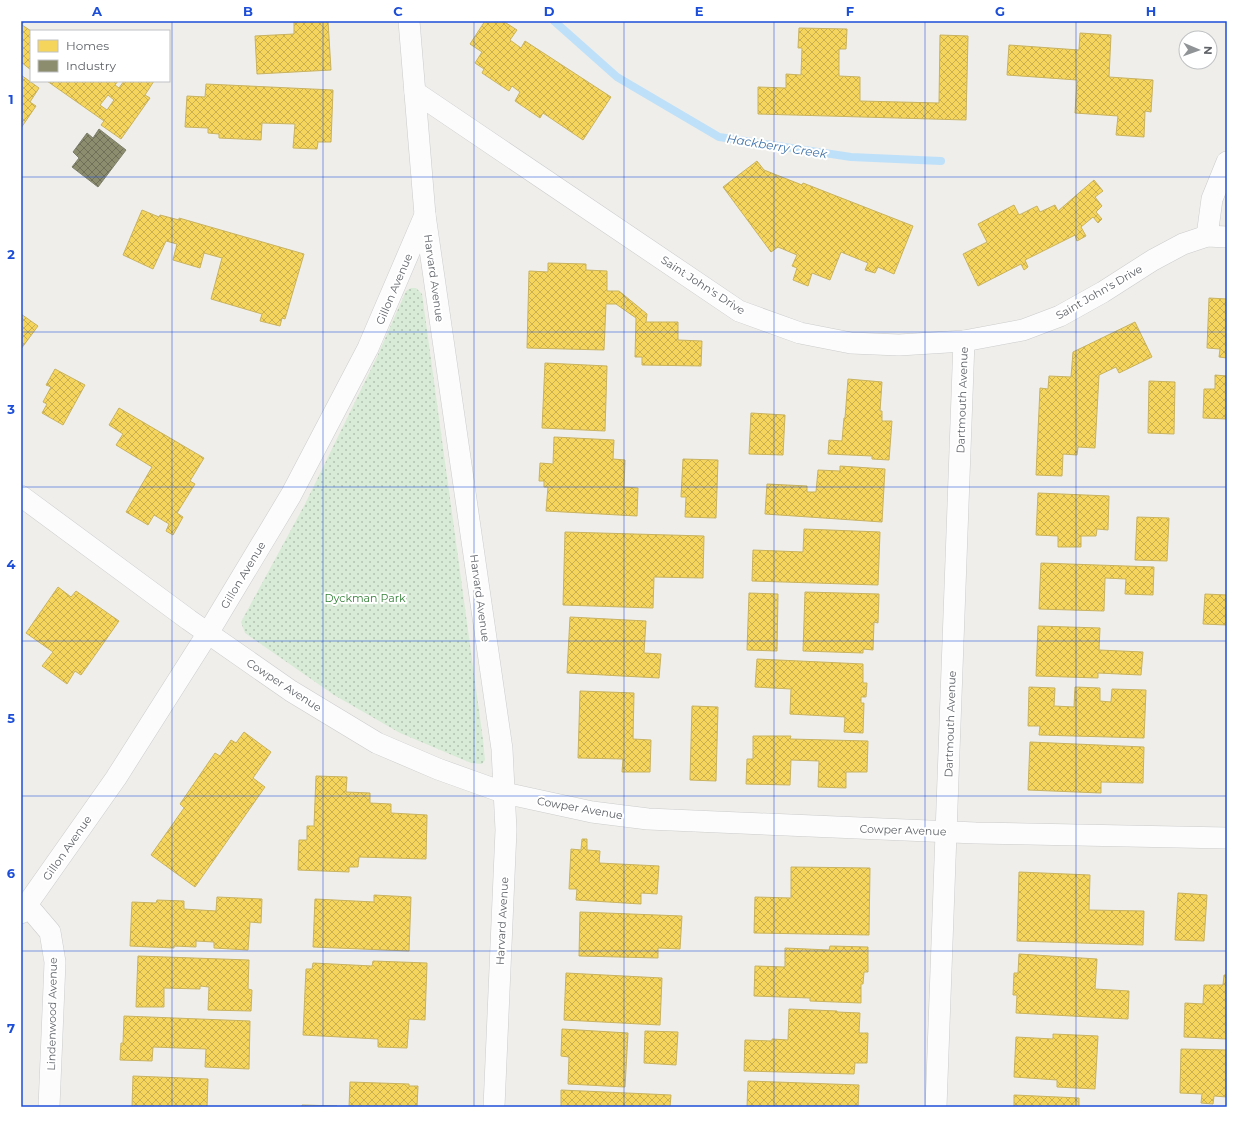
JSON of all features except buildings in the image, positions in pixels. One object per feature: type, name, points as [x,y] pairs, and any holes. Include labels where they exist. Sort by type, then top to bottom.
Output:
[{"type":"street","points":[[409,21],[415,92]]},
{"type":"street","name":"Harvard Avenue","points":[[415,92],[425,215],[502,749],[506,830],[494,1107]]},
{"type":"street","name":"Saint John's Drive","points":[[415,92],[739,311],[800,333],[851,344],[899,345],[964,341],[1023,330],[1060,316],[1103,292],[1153,260],[1183,244],[1217,236]]},
{"type":"street","points":[[1217,236],[1212,199],[1227,162]]},
{"type":"street","name":"Gillon Avenue","points":[[24,909],[116,778],[208,633],[291,495],[368,348],[425,215]]},
{"type":"street","name":"Dartmouth Avenue","points":[[936,1107],[964,341]]},
{"type":"street","name":"Cowper Avenue","points":[[21,496],[189,620],[291,691],[377,743],[438,769],[505,793],[592,812],[648,818],[946,832],[1227,838]]},
{"type":"street","name":"Lindenwood Avenue","points":[[24,909],[50,932],[55,962],[49,1107]]},
{"type":"green space","name":"Dyckman Park","points":[[411,288],[416,288],[422,294],[483,740],[485,760],[482,764],[471,763],[400,733],[334,695],[245,633],[241,622],[305,504],[376,359],[406,291]]},
{"type":"waterway","name":"Hackberry Creek","points":[[554,21],[617,77],[719,137],[851,157],[941,161]]}]
